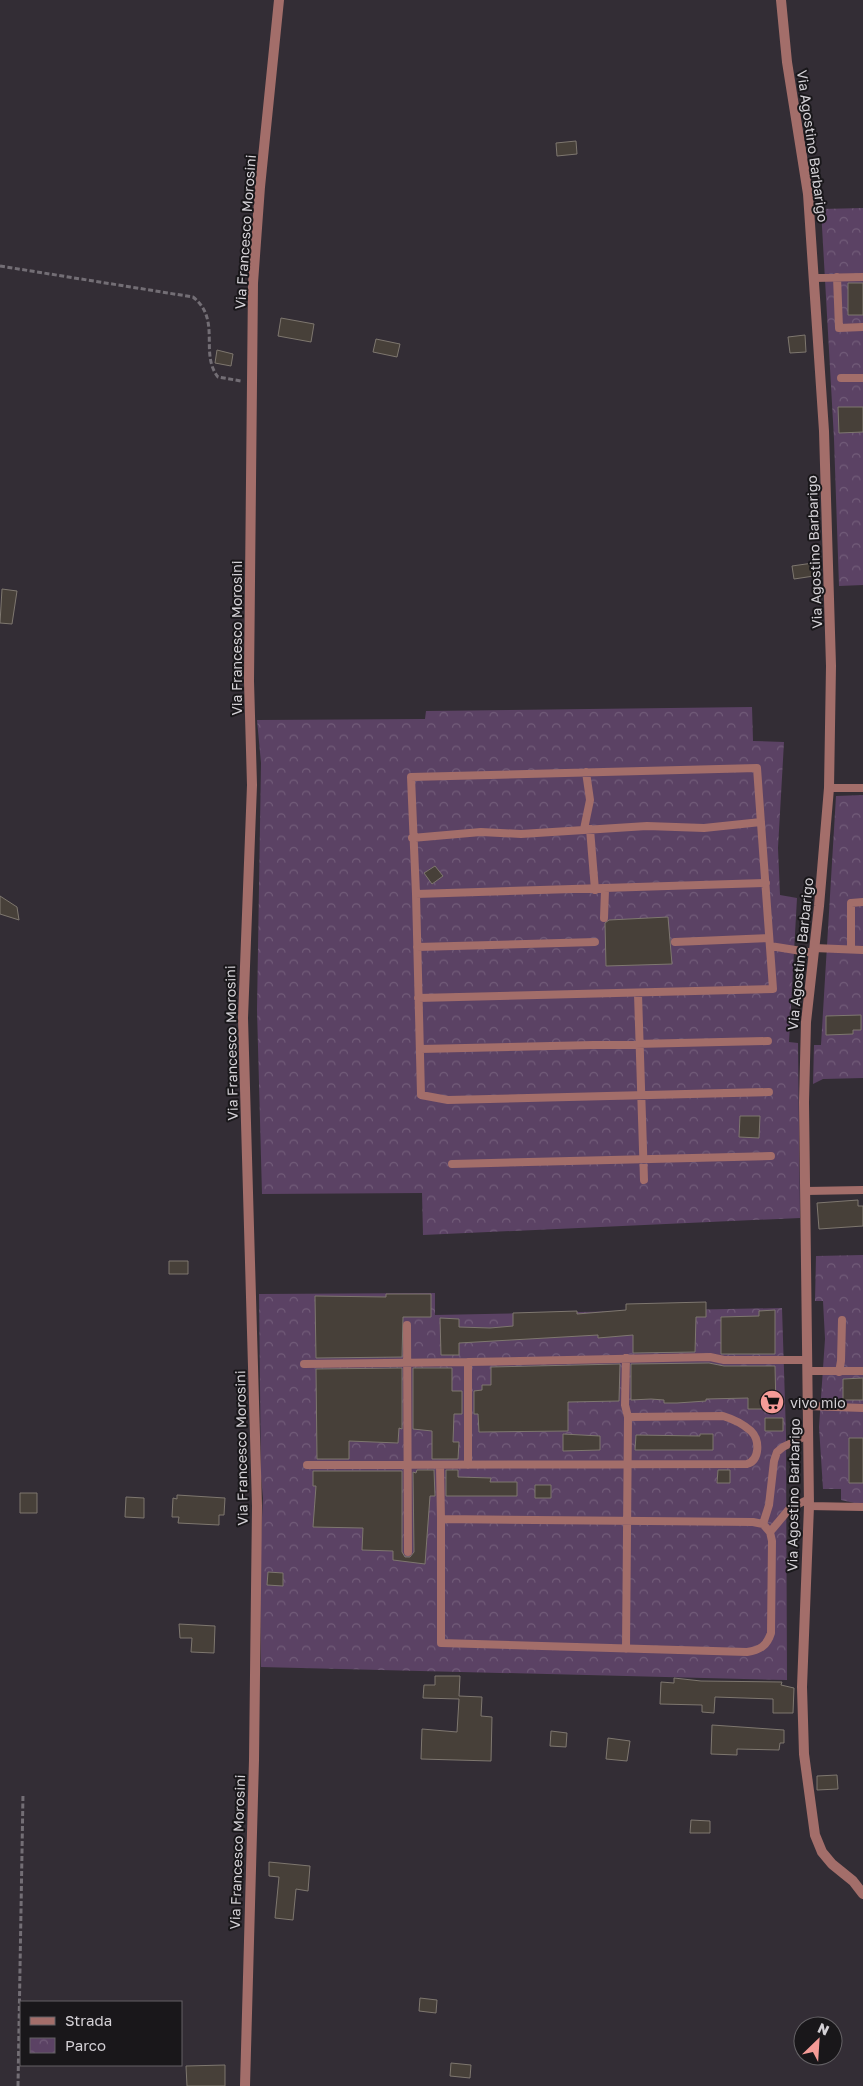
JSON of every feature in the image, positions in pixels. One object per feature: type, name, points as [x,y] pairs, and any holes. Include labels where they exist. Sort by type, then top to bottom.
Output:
[{"type":"street","name":"Via Francesco Morosini","points":[[245,2086],[254,1760],[257,1506],[243,1018],[252,785],[249,681],[254,283],[260,187],[279,0]]},
{"type":"street","name":"Via Agostino Barbarigo","points":[[781,0],[787,62],[808,194],[824,430],[831,666],[829,788],[806,1022],[804,1102],[809,1502],[802,1687],[804,1754],[815,1835],[822,1852],[832,1864],[853,1881],[863,1894]]},
{"type":"lane","points":[[814,278],[863,276]]},
{"type":"lane","points":[[837,277],[839,328],[863,327]]},
{"type":"lane","points":[[841,378],[863,378]]},
{"type":"lane","points":[[418,998],[638,994],[773,989],[758,768],[411,777],[412,838],[416,894],[418,998],[421,1095],[448,1100],[769,1092]]},
{"type":"lane","points":[[586,772],[590,800],[587,829],[595,890]]},
{"type":"lane","points":[[829,788],[863,788]]},
{"type":"lane","points":[[412,838],[481,832],[521,834],[647,826],[704,828],[761,822]]},
{"type":"lane","points":[[416,894],[605,890],[766,883]]},
{"type":"lane","points":[[604,918],[605,890]]},
{"type":"lane","points":[[851,949],[851,903],[863,902]]},
{"type":"lane","points":[[417,947],[595,942]]},
{"type":"lane","points":[[675,942],[770,942],[814,950],[863,950]]},
{"type":"lane","points":[[638,994],[644,1180]]},
{"type":"lane","points":[[420,1049],[768,1041]]},
{"type":"lane","points":[[452,1164],[772,1156]]},
{"type":"lane","points":[[806,1192],[863,1190]]},
{"type":"lane","points":[[839,1372],[842,1320]]},
{"type":"lane","points":[[407,1325],[408,1552]]},
{"type":"lane","points":[[304,1364],[710,1357],[724,1360],[807,1360]]},
{"type":"lane","points":[[626,1358],[625,1405],[628,1417],[626,1648]]},
{"type":"lane","points":[[468,1362],[468,1465]]},
{"type":"lane","points":[[807,1372],[863,1371]]},
{"type":"lane","points":[[808,1406],[863,1408]]},
{"type":"lane","points":[[306,1464],[440,1466],[748,1464],[758,1454],[757,1442],[752,1432],[735,1420],[723,1416],[628,1417]]},
{"type":"lane","points":[[763,1524],[769,1505],[774,1461],[777,1452],[783,1446],[808,1435]]},
{"type":"lane","points":[[440,1466],[441,1643],[747,1652],[760,1650],[768,1643],[771,1633],[772,1541],[770,1532],[763,1524],[753,1522],[441,1519]]},
{"type":"lane","points":[[770,1532],[790,1508],[809,1502],[863,1507]]},
{"type":"path","points":[[0,266],[193,297],[201,303],[210,326],[213,371],[218,377],[227,380],[253,382]]},
{"type":"path","points":[[20,2001],[23,1794]]},
{"type":"path","points":[[18,2086],[20,2002]]},
{"type":"green space","points":[[863,208],[863,585],[839,586],[834,439],[821,209]]},
{"type":"green space","points":[[752,707],[753,741],[784,742],[778,848],[780,895],[797,898],[789,1042],[798,1043],[800,1218],[423,1235],[422,1193],[262,1194],[257,1010],[261,763],[257,720],[425,719],[426,711]]},
{"type":"green space","points":[[863,795],[863,1078],[823,1079],[813,1084],[814,1045],[821,1045],[836,796]]},
{"type":"green space","points":[[863,1255],[863,1505],[841,1500],[841,1489],[823,1489],[819,1427],[825,1339],[823,1301],[815,1301],[816,1256]]},
{"type":"green space","points":[[435,1293],[435,1315],[782,1308],[786,1433],[787,1680],[261,1667],[260,1557],[263,1498],[261,1477],[259,1294]]},
{"type":"building","points":[[576,141],[577,154],[557,156],[556,143]]},
{"type":"building","points":[[848,283],[863,283],[863,315],[848,315]]},
{"type":"building","points":[[281,318],[314,324],[311,342],[278,336]]},
{"type":"building","points":[[805,335],[806,352],[790,353],[788,337]]},
{"type":"building","points":[[376,339],[400,344],[397,357],[373,352]]},
{"type":"building","points":[[217,350],[233,354],[231,366],[215,363]]},
{"type":"building","points":[[838,407],[863,407],[863,432],[839,433]]},
{"type":"building","points":[[813,563],[814,576],[794,579],[792,566]]},
{"type":"building","points":[[2,589],[17,591],[12,624],[0,623]]},
{"type":"building","points":[[435,866],[443,876],[432,884],[424,873]]},
{"type":"building","points":[[0,896],[17,907],[19,920],[0,914]]},
{"type":"building","points":[[668,917],[672,964],[606,966],[605,923],[609,920]]},
{"type":"building","points":[[861,1015],[861,1030],[853,1030],[853,1034],[826,1035],[826,1016]]},
{"type":"building","points":[[740,1116],[760,1116],[759,1138],[739,1137]]},
{"type":"building","points":[[858,1200],[858,1206],[863,1206],[863,1226],[819,1229],[817,1203]]},
{"type":"building","points":[[169,1261],[188,1261],[188,1274],[169,1274]]},
{"type":"building","points":[[386,1294],[431,1294],[431,1317],[403,1317],[402,1357],[316,1358],[315,1296],[386,1297]]},
{"type":"building","points":[[706,1302],[706,1317],[696,1317],[695,1352],[633,1353],[633,1335],[598,1338],[598,1335],[459,1343],[459,1355],[441,1355],[440,1318],[459,1319],[459,1327],[490,1328],[513,1326],[513,1313],[577,1311],[577,1314],[626,1310],[626,1304]]},
{"type":"building","points":[[775,1310],[775,1354],[721,1354],[721,1317],[759,1316],[759,1311]]},
{"type":"building","points":[[709,1363],[724,1366],[775,1366],[776,1409],[748,1409],[748,1398],[706,1399],[706,1401],[677,1403],[664,1403],[664,1400],[651,1399],[631,1400],[631,1364]]},
{"type":"building","points":[[620,1364],[619,1401],[568,1402],[568,1431],[479,1432],[478,1414],[474,1414],[474,1391],[482,1390],[482,1385],[491,1385],[491,1367]]},
{"type":"building","points":[[402,1368],[402,1429],[399,1428],[398,1443],[349,1441],[349,1459],[317,1459],[316,1369]]},
{"type":"building","points":[[413,1368],[452,1368],[452,1391],[462,1391],[462,1414],[454,1414],[453,1442],[459,1442],[458,1459],[432,1459],[432,1431],[413,1429]]},
{"type":"building","points":[[863,1378],[863,1400],[843,1400],[843,1379]]},
{"type":"building","points":[[765,1418],[783,1418],[783,1431],[765,1431]]},
{"type":"building","points":[[563,1434],[600,1436],[600,1450],[563,1451]]},
{"type":"building","points":[[700,1434],[713,1434],[713,1450],[635,1450],[636,1435],[700,1436]]},
{"type":"building","points":[[849,1438],[863,1438],[863,1483],[849,1483]]},
{"type":"building","points":[[417,1470],[434,1470],[435,1496],[430,1496],[425,1564],[393,1560],[393,1551],[362,1550],[363,1528],[313,1527],[316,1486],[313,1486],[313,1471],[402,1471],[402,1552],[405,1557],[410,1557],[414,1552],[413,1472],[416,1473]]},
{"type":"building","points":[[446,1470],[458,1470],[458,1477],[491,1478],[490,1482],[517,1482],[517,1496],[446,1496]]},
{"type":"building","points":[[718,1470],[730,1470],[730,1483],[717,1483]]},
{"type":"building","points":[[535,1485],[551,1485],[551,1498],[535,1498]]},
{"type":"building","points":[[20,1493],[37,1493],[37,1513],[20,1513]]},
{"type":"building","points":[[177,1495],[225,1498],[224,1515],[219,1515],[219,1525],[178,1523],[179,1517],[172,1517],[173,1498],[177,1499]]},
{"type":"building","points":[[126,1497],[144,1498],[144,1518],[125,1517]]},
{"type":"building","points":[[268,1572],[283,1573],[283,1586],[267,1585]]},
{"type":"building","points":[[179,1624],[215,1626],[214,1653],[191,1652],[192,1638],[180,1638]]},
{"type":"building","points":[[435,1676],[460,1676],[459,1696],[482,1697],[481,1716],[492,1717],[491,1761],[421,1759],[422,1729],[457,1732],[459,1699],[423,1698],[424,1685],[435,1685]]},
{"type":"building","points":[[674,1678],[701,1681],[782,1682],[781,1685],[794,1688],[793,1713],[773,1713],[773,1699],[715,1697],[714,1713],[702,1712],[702,1705],[660,1704],[661,1682],[674,1683]]},
{"type":"building","points":[[712,1725],[784,1730],[784,1743],[780,1743],[779,1750],[737,1749],[737,1755],[711,1754]]},
{"type":"building","points":[[551,1731],[567,1733],[566,1747],[550,1746]]},
{"type":"building","points":[[608,1738],[630,1741],[627,1761],[606,1759]]},
{"type":"building","points":[[837,1775],[838,1789],[817,1790],[817,1776]]},
{"type":"building","points":[[691,1820],[710,1821],[710,1833],[690,1833]]},
{"type":"building","points":[[269,1862],[310,1866],[308,1891],[296,1889],[293,1920],[275,1918],[279,1877],[269,1876]]},
{"type":"building","points":[[420,1998],[437,2000],[436,2013],[419,2011]]},
{"type":"building","points":[[451,2063],[471,2065],[470,2078],[450,2076]]},
{"type":"building","points":[[225,2065],[225,2086],[187,2086],[186,2066]]},
{"type":"place","name":"vivo mio","points":[[772,1402]]}]
